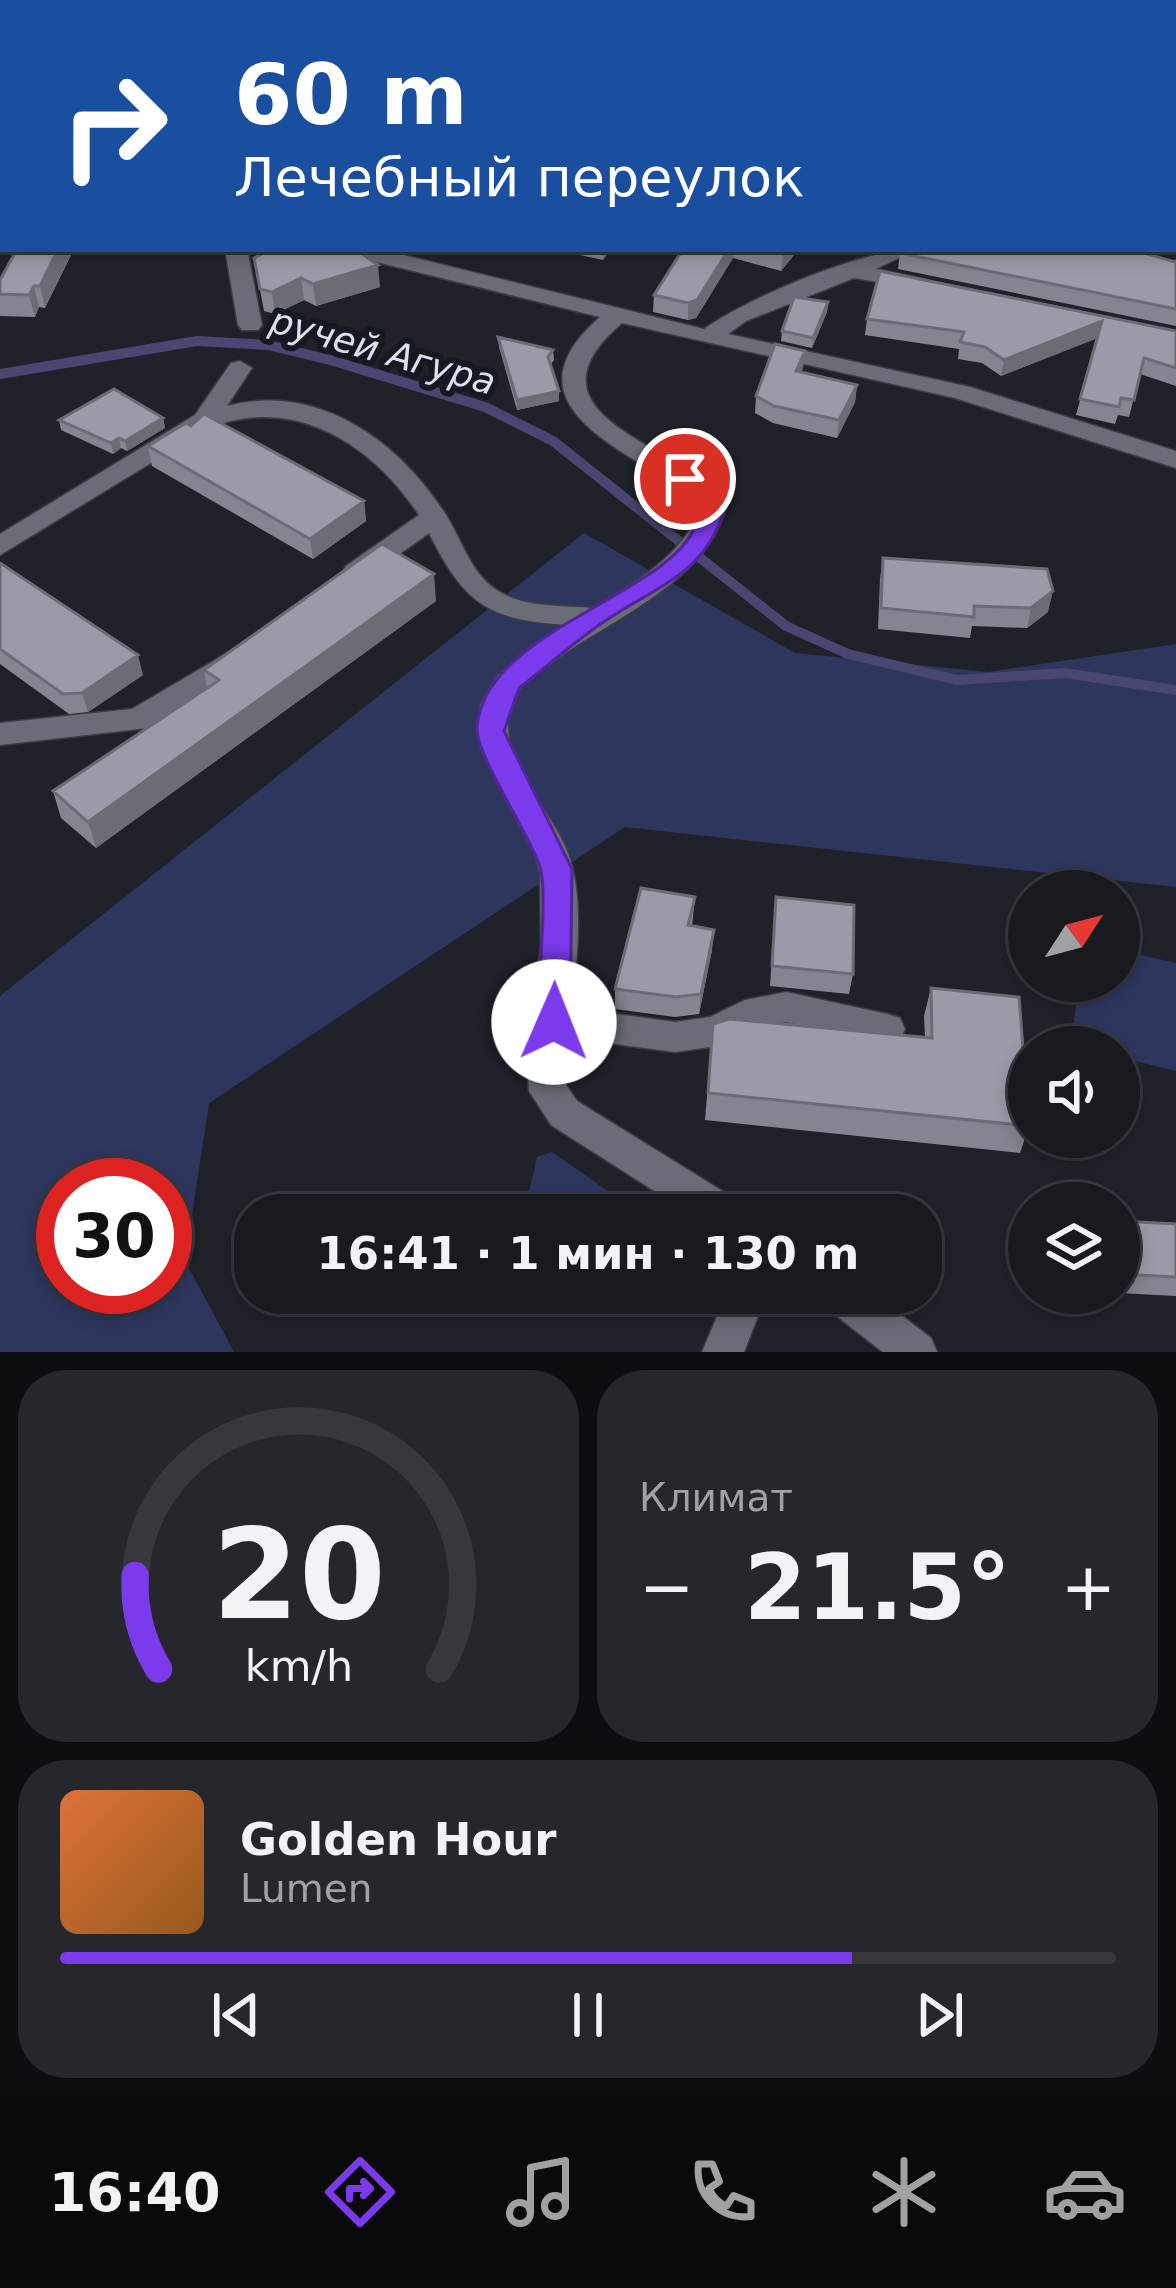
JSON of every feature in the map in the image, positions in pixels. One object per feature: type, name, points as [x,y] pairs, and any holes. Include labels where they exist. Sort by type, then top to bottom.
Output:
[{"type":"street","points":[[237,252],[250,325]]},
{"type":"street","points":[[364,252],[708,338],[961,392],[1176,460]]},
{"type":"street","points":[[708,338],[738,316],[899,252]]},
{"type":"street","points":[[854,271],[946,290]]},
{"type":"street","points":[[616,315],[577,360],[573,376],[578,396],[609,433],[715,501],[705,535],[671,571],[593,617],[509,681],[496,701],[490,731],[556,869],[554,1022],[546,1059],[547,1088],[564,1113],[693,1194]]},
{"type":"street","points":[[205,421],[240,368]]},
{"type":"street","points":[[0,546],[205,421],[261,409],[296,410],[338,422],[374,444],[400,468],[434,517],[462,571],[486,596],[525,610],[593,617]]},
{"type":"street","points":[[338,586],[434,517]]},
{"type":"street","points":[[0,734],[136,720],[184,696],[261,641]]},
{"type":"street","points":[[554,1022],[675,1037],[717,1031],[745,1015],[786,1007],[887,1029]]},
{"type":"street","points":[[723,1352],[738,1314]]},
{"type":"street","points":[[866,1314],[916,1352]]},
{"type":"shaded area","points":[[584,533],[795,653],[988,672],[1176,644],[1176,887],[1140,883],[1140,870],[1020,870],[625,827],[209,1103],[192,1215],[192,1158],[36,1158],[36,1314],[192,1314],[192,1274],[234,1352],[0,1352],[0,996]]},
{"type":"shaded area","points":[[1140,955],[1176,963],[1176,1071],[1140,1062],[1140,1026],[1073,1026],[1076,1002],[1140,1002]]},
{"type":"shaded area","points":[[552,1152],[612,1194],[529,1194],[537,1157]]},
{"type":"building","points":[[15,252],[57,252],[40,286],[34,286],[29,295],[0,294],[0,280]]},
{"type":"building","points":[[266,252],[359,252],[378,265],[313,284],[301,278],[272,292],[260,289],[254,258]]},
{"type":"building","points":[[681,252],[727,252],[697,300],[688,303],[654,295]]},
{"type":"building","points":[[1140,252],[1176,260],[1176,309],[900,253]]},
{"type":"building","points":[[880,271],[1176,331],[1176,368],[1144,358],[1134,400],[1121,398],[1119,407],[1080,399],[1102,321],[1004,360],[985,347],[960,342],[964,332],[867,319]]},
{"type":"building","points":[[794,297],[828,302],[813,338],[782,331]]},
{"type":"building","points":[[498,337],[553,350],[548,357],[559,391],[517,400]]},
{"type":"building","points":[[775,344],[805,351],[796,371],[857,385],[839,420],[774,406],[756,396]]},
{"type":"building","points":[[114,389],[163,418],[125,441],[119,438],[111,443],[59,420]]},
{"type":"building","points":[[204,414],[364,501],[310,539],[148,446],[186,423],[191,426]]},
{"type":"building","points":[[382,544],[434,574],[88,822],[53,791],[219,680],[204,670]]},
{"type":"building","points":[[883,558],[1047,569],[1053,591],[1031,608],[974,606],[974,617],[881,608]]},
{"type":"building","points":[[0,563],[138,655],[82,693],[63,694],[0,649]]},
{"type":"building","points":[[641,888],[695,897],[688,925],[714,930],[701,994],[676,997],[615,989]]},
{"type":"building","points":[[776,897],[854,905],[853,974],[772,966]]},
{"type":"building","points":[[931,988],[1008,996],[1008,1002],[1019,1002],[1021,1026],[1008,1026],[1008,1124],[708,1093],[713,1024],[729,1019],[932,1038]]},
{"type":"building","points":[[1140,1222],[1176,1224],[1176,1277],[1140,1275]]},
{"type":"waterway","name":"ручей Агура","points":[[0,374],[197,341],[268,345],[330,360],[485,407],[553,441],[786,626],[848,654],[957,680],[1065,673],[1176,690]]},
{"type":"route","points":[[554,1022],[556,869],[490,731],[496,701],[509,681],[593,617],[671,571],[705,535],[715,501],[685,479]]}]
